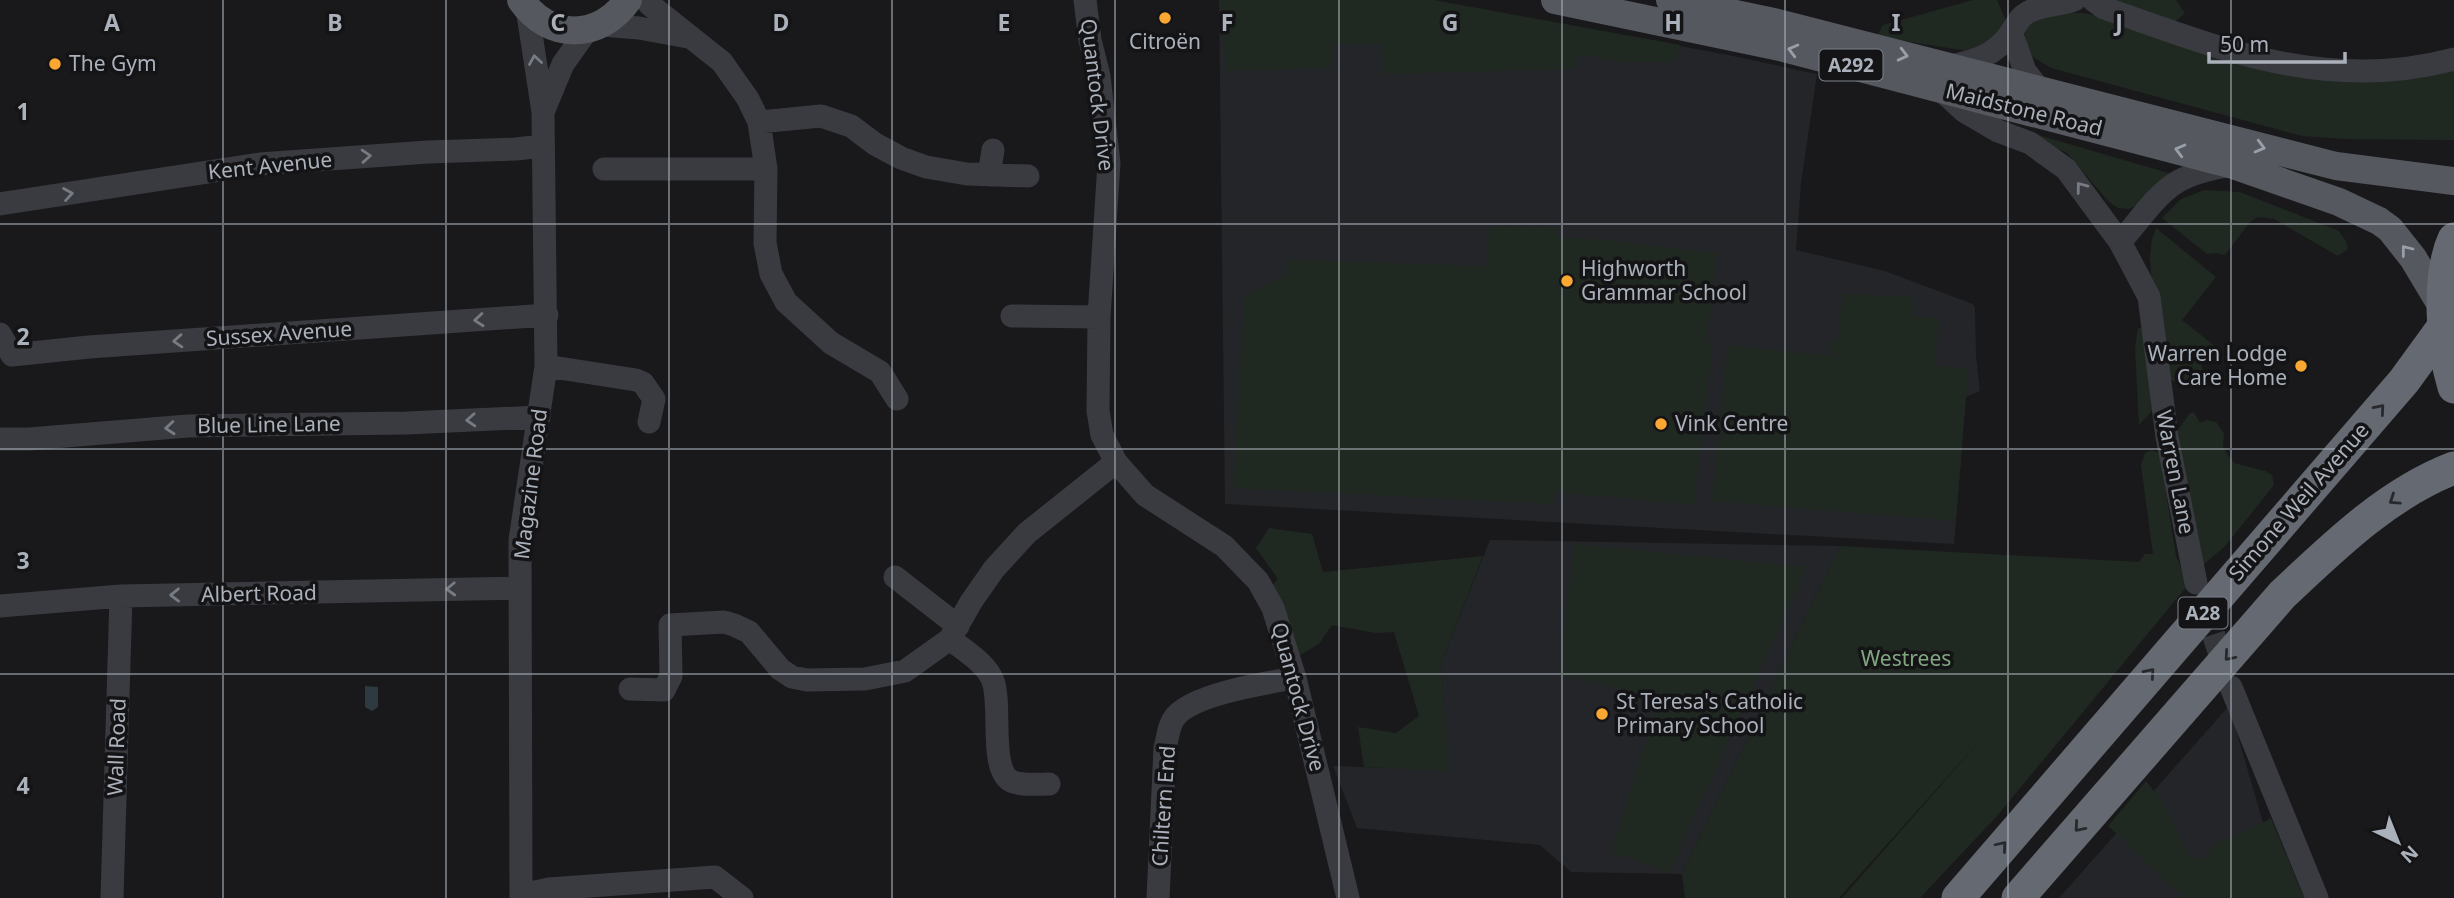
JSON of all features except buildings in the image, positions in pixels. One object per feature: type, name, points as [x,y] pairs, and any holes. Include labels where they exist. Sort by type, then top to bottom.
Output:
[{"type":"highway","points":[[2454,239],[2445,268],[2444,317],[2454,387]]},
{"type":"highway","name":"Simone Weil Avenue","points":[[1958,898],[2396,390],[2444,317]]},
{"type":"highway","name":"A28","points":[[2018,898],[2283,595],[2316,563],[2388,504],[2440,473],[2454,468]]},
{"type":"main road","points":[[524,4],[539,20],[571,31],[595,27],[619,12],[628,0]]},
{"type":"main road","name":"Maidstone Road","points":[[1555,0],[1780,47],[1944,77],[2039,89],[2336,166],[2454,181]]},
{"type":"main road","name":"Maidstone Road","points":[[1670,0],[1778,23],[1944,77],[2233,164],[2339,202],[2390,229],[2413,258],[2444,317]]},
{"type":"street","points":[[648,0],[649,4],[722,62],[748,99],[759,122],[765,169],[765,243],[771,274],[786,302],[831,343],[880,372],[897,399]]},
{"type":"street","name":"Quantock Drive","points":[[1085,0],[1090,40],[1099,76],[1109,163],[1099,317],[1097,411],[1102,435],[1116,462],[1145,495],[1224,546],[1258,582],[1273,608],[1295,678],[1348,898]]},
{"type":"street","points":[[1944,77],[1993,52],[2027,13],[2050,4],[2074,0]]},
{"type":"street","points":[[2093,0],[2104,8],[2195,40],[2292,66],[2375,72],[2416,68],[2454,59]]},
{"type":"street","name":"Magazine Road","points":[[521,896],[520,540],[546,366],[547,315],[543,112],[524,4]]},
{"type":"street","points":[[595,27],[639,28],[691,38]]},
{"type":"street","name":"Magazine Road","points":[[543,112],[563,64],[595,27]]},
{"type":"street","points":[[2011,32],[2025,71],[2039,89]]},
{"type":"street","name":"Warren Lane","points":[[1944,77],[1964,111],[1998,131],[2030,143],[2066,169],[2120,242],[2149,297],[2166,437],[2196,583]]},
{"type":"street","points":[[759,122],[821,116],[851,126],[875,144],[926,167],[967,174],[1028,176]]},
{"type":"street","name":"Kent Avenue","points":[[0,204],[260,164],[542,146]]},
{"type":"street","points":[[989,175],[993,150]]},
{"type":"street","points":[[2120,242],[2175,184],[2213,168],[2233,164]]},
{"type":"street","points":[[604,169],[765,169]]},
{"type":"street","name":"Sussex Avenue","points":[[0,334],[12,355],[103,346],[547,315]]},
{"type":"street","points":[[1012,316],[1099,317]]},
{"type":"street","points":[[546,366],[643,383],[654,399],[649,422]]},
{"type":"street","name":"Blue Line Lane","points":[[0,439],[188,426],[407,423],[539,416]]},
{"type":"street","points":[[630,689],[664,690],[671,676],[670,625],[724,622],[734,625],[752,636],[780,669],[792,677],[807,680],[865,679],[905,671],[954,633],[994,569],[1027,533],[1116,462]]},
{"type":"street","points":[[895,577],[954,633],[988,671],[994,682],[999,711],[997,741],[1004,776],[1013,782],[1049,784]]},
{"type":"street","name":"Albert Road","points":[[0,606],[121,596],[519,588]]},
{"type":"street","name":"Wall Road","points":[[112,898],[121,596]]},
{"type":"street","name":"Chiltern End","points":[[1158,898],[1166,748],[1170,724],[1183,709],[1197,701],[1295,678]]},
{"type":"street","points":[[2231,687],[2317,898]]},
{"type":"street","points":[[521,896],[550,889],[715,877],[742,898]]},
{"type":"shaded area","name":"Highworth Grammar School","points":[[1219,0],[1433,0],[1817,74],[1801,183],[1796,250],[1885,271],[1973,304],[1975,308],[1980,391],[1966,397],[1954,544],[1225,504]]},
{"type":"shaded area","name":"St Teresa's Catholic Primary School","points":[[1490,540],[1840,546],[1682,874],[1571,872],[1540,845],[1357,828],[1333,766],[1448,770],[1441,663]]},
{"type":"shaded area","points":[[365,686],[378,687],[378,707],[372,711],[365,707]]},
{"type":"shaded area","points":[[2229,706],[2285,898],[2059,898]]},
{"type":"green space","points":[[1220,0],[1433,0],[1680,45],[1674,62],[1624,62],[1578,54],[1576,69],[1384,74],[1381,45],[1333,44],[1332,68],[1226,71]]},
{"type":"green space","points":[[1973,0],[1997,0],[2006,21],[1998,36],[1974,52],[1879,37],[1883,25]]},
{"type":"green space","points":[[2114,0],[2176,0],[2185,13],[2175,22]]},
{"type":"green space","points":[[2063,13],[2100,16],[2228,61],[2454,66],[2454,140],[2302,136],[2051,68],[2028,54],[2024,31],[2036,21]]},
{"type":"green space","points":[[2000,124],[2172,174],[2146,201],[2129,209],[2118,208],[2108,201],[2067,153]]},
{"type":"green space","points":[[2205,190],[2240,192],[2339,231],[2348,249],[2338,256],[2274,219],[2258,217],[2250,222],[2225,255],[2207,254],[2162,218],[2181,199]]},
{"type":"green space","points":[[1490,226],[1557,227],[1558,238],[1583,238],[1717,253],[1706,343],[1713,343],[1694,505],[1555,492],[1553,504],[1233,488],[1244,300],[1254,290],[1283,277],[1291,260],[1486,266]]},
{"type":"green space","points":[[2156,228],[2216,277],[2182,320],[2216,347],[2201,366],[2204,372],[2202,380],[2190,385],[2178,384],[2170,379],[2158,291],[2151,276],[2150,258]]},
{"type":"green space","points":[[1843,294],[1913,297],[1913,317],[1939,318],[1935,366],[1968,369],[1956,521],[1712,501],[1727,345],[1837,357],[1837,354],[1829,354],[1830,340],[1838,340]]},
{"type":"green space","points":[[2138,328],[2143,328],[2152,411],[2139,425],[2135,348]]},
{"type":"green space","points":[[2194,412],[2200,423],[2207,420],[2216,422],[2224,433],[2223,448],[2234,463],[2265,471],[2272,475],[2274,485],[2226,545],[2202,566],[2177,432],[2189,414]]},
{"type":"green space","name":"Westrees","points":[[2151,450],[2160,453],[2176,556],[2188,585],[1997,816],[1920,898],[1842,898],[1992,727],[1839,898],[1685,898],[1682,874],[1840,546],[2139,562],[2145,554],[2153,554],[2141,465],[2145,453]]},
{"type":"green space","points":[[1269,528],[1312,534],[1323,572],[1483,556],[1441,663],[1449,771],[1364,767],[1358,727],[1396,733],[1419,716],[1394,632],[1376,633],[1332,625],[1319,644],[1297,657],[1269,589],[1278,579],[1256,548]]},
{"type":"green space","points":[[1574,544],[1807,567],[1669,872],[1611,852],[1660,697],[1559,675]]},
{"type":"green space","points":[[2146,781],[2165,805],[2190,859],[2204,858],[2219,841],[2247,832],[2271,818],[2304,898],[2181,898],[2182,896],[2108,826]]},
{"type":"tunnel","points":[[2203,602],[2226,673]]},
{"type":"place","name":"Citroën","points":[[1165,18]]},
{"type":"place","name":"The Gym","points":[[55,64]]},
{"type":"place","name":"Highworth Grammar School","points":[[1567,281]]},
{"type":"place","name":"Warren Lodge Care Home","points":[[2301,366]]},
{"type":"place","name":"Vink Centre","points":[[1661,424]]},
{"type":"place","name":"St Teresa's Catholic Primary School","points":[[1602,714]]}]
